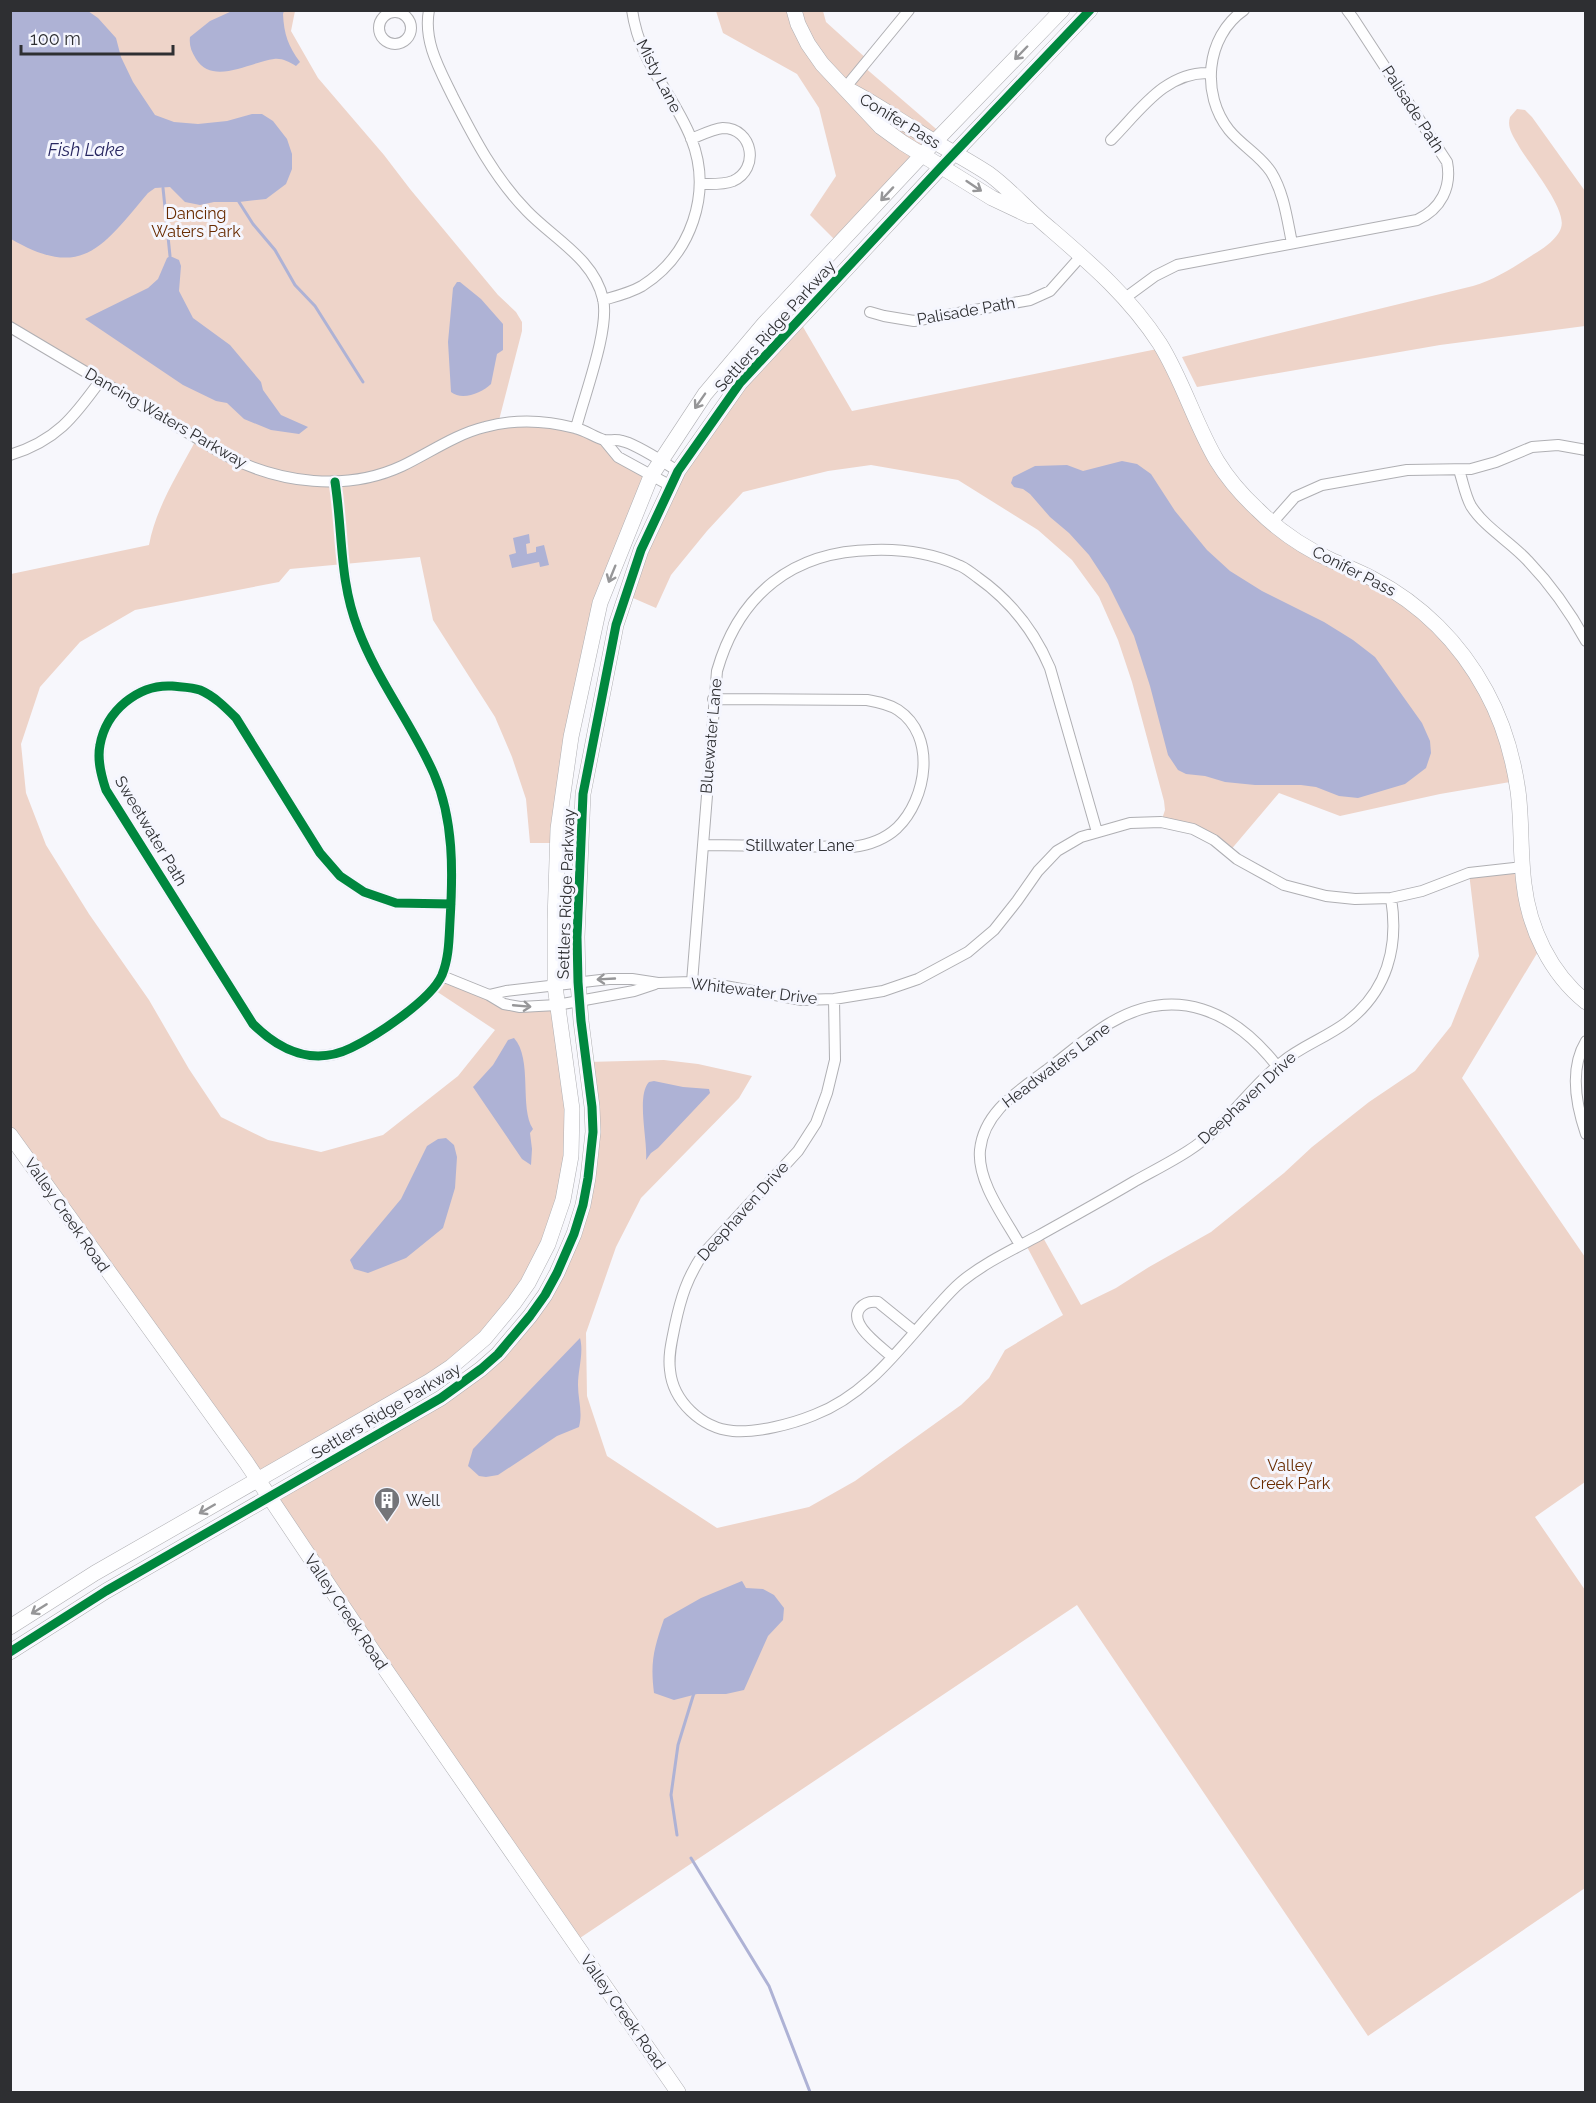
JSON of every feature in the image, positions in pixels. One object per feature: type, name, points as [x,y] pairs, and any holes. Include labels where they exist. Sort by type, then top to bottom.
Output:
[{"type":"street","points":[[429,10],[428,28],[431,47],[473,136],[495,172],[528,212],[592,273],[603,300],[605,313],[603,331],[576,428]]},
{"type":"street","name":"Misty Lane","points":[[603,300],[625,294],[641,286],[669,263],[681,248],[691,228],[700,184],[698,161],[691,139],[643,52],[632,10]]},
{"type":"street","name":"Conifer Pass","points":[[794,10],[808,44],[822,64],[881,127],[992,198],[1040,220]]},
{"type":"street","points":[[845,88],[909,10]]},
{"type":"street","name":"Settlers Ridge Parkway","points":[[10,1627],[95,1574],[430,1381],[484,1338],[528,1283],[556,1226],[571,1156],[572,1109],[555,986],[555,921],[558,829],[571,737],[600,603],[651,476],[705,394],[764,324],[1062,10]]},
{"type":"street","name":"Settlers Ridge Parkway","points":[[10,1652],[106,1591],[441,1398],[498,1354],[545,1295],[566,1254],[580,1215],[591,1155],[592,1107],[579,1000],[577,937],[584,794],[616,625],[641,550],[678,471],[740,383],[1090,10]]},
{"type":"street","points":[[1244,10],[1221,36],[1214,53],[1210,73],[1211,89],[1219,116],[1234,136],[1263,162],[1279,186],[1292,243]]},
{"type":"street","name":"Palisade Path","points":[[1125,298],[1155,276],[1177,265],[1417,220],[1434,210],[1446,191],[1449,172],[1447,162],[1347,10]]},
{"type":"street","points":[[411,29],[428,28]]},
{"type":"street","points":[[1111,140],[1166,86],[1192,74],[1210,73]]},
{"type":"street","name":"Conifer Pass","points":[[845,88],[874,102],[990,175],[1082,255],[1125,298],[1160,344],[1217,461],[1242,495],[1272,523],[1312,550],[1372,578],[1411,603],[1434,622],[1472,667],[1497,712],[1512,759],[1518,793],[1526,900],[1537,935],[1560,975],[1586,1002]]},
{"type":"street","points":[[691,139],[717,129],[732,130],[745,140],[751,156],[745,173],[731,182],[700,184]]},
{"type":"street","name":"Palisade Path","points":[[870,312],[914,321],[1030,300],[1050,291],[1082,255]]},
{"type":"street","name":"Dancing Waters Parkway","points":[[10,327],[244,464],[273,474],[306,481],[335,482],[382,474],[484,427],[525,421],[576,428],[604,440],[623,441],[678,471]]},
{"type":"street","points":[[10,455],[40,444],[63,427],[76,414],[100,381]]},
{"type":"street","name":"Dancing Waters Parkway","points":[[604,440],[618,457],[671,486]]},
{"type":"street","points":[[1272,523],[1295,497],[1322,485],[1407,470],[1459,470],[1482,466],[1532,447],[1558,445],[1586,450]]},
{"type":"street","points":[[1459,470],[1470,504],[1480,517],[1512,544],[1543,577],[1586,641]]},
{"type":"street","name":"Sweetwater Path","points":[[335,482],[342,568],[357,626],[367,652],[426,756],[441,794],[452,853],[451,904],[449,944],[442,976],[427,996],[365,1040],[343,1051],[319,1056],[302,1054],[284,1049],[266,1037],[253,1024],[106,790],[101,775],[100,744],[106,728],[115,712],[130,698],[145,690],[163,685],[197,689],[224,705],[236,718],[320,853],[340,876],[379,899],[396,903],[451,904]]},
{"type":"street","name":"Bluewater Lane","points":[[692,982],[717,671],[729,635],[740,616],[763,590],[804,563],[854,550],[923,553],[960,565],[992,587],[1020,616],[1040,643],[1050,668],[1097,831]]},
{"type":"street","name":"Stillwater Lane","points":[[703,845],[852,848],[868,845],[896,829],[906,818],[915,802],[924,769],[920,738],[914,726],[898,710],[885,704],[867,700],[713,699]]},
{"type":"street","name":"Whitewater Drive","points":[[489,995],[609,979],[714,984],[802,1000],[861,996],[903,985],[968,952],[994,930],[1057,851],[1081,837],[1130,823],[1161,822],[1193,830],[1214,840],[1237,858],[1284,885],[1326,896],[1355,899],[1391,898],[1422,891],[1468,873],[1523,867]]},
{"type":"street","name":"Deephaven Drive","points":[[834,999],[835,1060],[827,1093],[816,1123],[798,1150],[703,1254],[692,1271],[681,1296],[669,1359],[672,1384],[695,1416],[719,1428],[744,1431],[799,1420],[833,1406],[862,1387],[960,1283],[1020,1245],[1197,1145],[1277,1066],[1293,1053],[1346,1023],[1367,1004],[1385,975],[1393,947],[1395,922],[1391,898]]},
{"type":"street","name":"Whitewater Drive","points":[[442,976],[489,995],[504,1004],[520,1007],[557,1005],[634,991],[658,983]]},
{"type":"street","name":"Headwaters Lane","points":[[1020,1245],[983,1176],[980,1152],[987,1126],[1003,1104],[1110,1023],[1135,1011],[1166,1005],[1190,1006],[1211,1011],[1240,1027],[1261,1045],[1277,1066]]},
{"type":"street","points":[[1586,1041],[1580,1051],[1576,1072],[1576,1099],[1586,1134]]},
{"type":"street","name":"Valley Creek Road","points":[[10,1135],[258,1480],[374,1653],[678,2092]]},
{"type":"street","points":[[892,1357],[860,1327],[857,1316],[862,1306],[871,1301],[878,1302],[915,1332]]},
{"type":"green space","name":"Dancing Waters Park","points":[[10,11],[295,11],[291,31],[318,78],[498,295],[516,312],[522,322],[522,331],[498,424],[576,428],[651,476],[600,603],[558,843],[530,843],[526,799],[512,757],[495,717],[433,620],[420,557],[290,569],[279,582],[135,610],[80,642],[40,687],[21,744],[26,793],[46,845],[89,914],[149,1000],[189,1069],[221,1117],[268,1140],[321,1152],[383,1135],[458,1076],[495,1030],[433,989],[442,976],[504,1004],[557,1005],[572,1109],[556,1226],[485,1338],[258,1480],[11,1135],[11,574],[149,545],[163,503],[197,438],[11,327]]},
{"type":"green space","points":[[716,11],[823,11],[826,22],[868,60],[863,66],[942,134],[839,244],[810,215],[836,176],[819,108],[797,74],[723,33]]},
{"type":"green space","points":[[1517,109],[1525,110],[1532,117],[1585,191],[1585,326],[1440,345],[1197,387],[1182,357],[1473,286],[1503,273],[1548,244],[1559,232],[1562,220],[1553,198],[1513,137],[1509,124],[1510,117]]},
{"type":"green space","points":[[799,320],[852,411],[1162,348],[1195,417],[1261,513],[1393,589],[1472,667],[1516,781],[1440,794],[1340,816],[1279,793],[1229,852],[1214,840],[1161,822],[1165,810],[1164,801],[1132,682],[1118,640],[1099,597],[1072,560],[1038,530],[958,480],[871,465],[828,471],[743,492],[671,575],[656,608],[626,595],[678,471]]},
{"type":"green space","name":"Valley Creek Park","points":[[1523,867],[1542,945],[1462,1078],[1585,1257],[1585,1482],[1535,1517],[1585,1590],[1585,1888],[1368,2036],[1077,1605],[574,1942],[269,1497],[463,1383],[545,1295],[588,1178],[587,1062],[664,1060],[698,1064],[752,1076],[739,1098],[641,1198],[616,1247],[586,1333],[587,1396],[607,1456],[717,1528],[809,1507],[855,1481],[961,1405],[989,1378],[1005,1350],[1063,1315],[1025,1243],[1041,1234],[1081,1305],[1116,1288],[1211,1232],[1369,1102],[1415,1071],[1451,1026],[1479,956],[1469,873]]},
{"type":"water","name":"Fish Lake","points":[[11,10],[88,11],[98,18],[116,38],[121,57],[133,82],[155,115],[174,122],[198,124],[262,114],[273,121],[287,139],[292,154],[292,169],[286,184],[266,199],[200,205],[185,202],[170,187],[155,188],[104,242],[90,252],[74,257],[56,257],[36,251],[11,239]]},
{"type":"water","points":[[232,11],[284,11],[287,40],[300,62],[296,66],[274,59],[222,72],[203,67],[193,53],[190,37],[210,21]]},
{"type":"water","points":[[170,256],[179,260],[181,266],[179,291],[193,318],[230,345],[261,382],[263,390],[281,415],[308,427],[299,434],[271,430],[244,419],[227,403],[216,401],[183,385],[85,319],[148,288],[158,279]]},
{"type":"water","points":[[457,282],[481,299],[503,324],[503,350],[497,354],[491,384],[477,393],[466,396],[451,392],[448,342],[453,288]]},
{"type":"water","points":[[1122,461],[1137,464],[1151,474],[1175,511],[1207,550],[1230,571],[1262,591],[1324,622],[1375,657],[1422,723],[1430,741],[1431,753],[1426,768],[1405,784],[1358,798],[1339,796],[1316,787],[1301,785],[1255,785],[1225,782],[1205,776],[1186,774],[1178,770],[1168,755],[1134,636],[1108,584],[1089,555],[1069,533],[1050,517],[1030,494],[1014,487],[1011,483],[1013,477],[1035,466],[1067,465],[1083,471]]},
{"type":"water","points":[[529,534],[530,543],[526,544],[527,554],[536,552],[536,547],[544,545],[549,565],[540,567],[539,562],[512,568],[509,555],[516,553],[513,538]]},
{"type":"water","points":[[514,1038],[523,1058],[527,1109],[533,1129],[530,1133],[531,1165],[522,1159],[473,1087],[493,1065],[508,1040]]},
{"type":"water","points":[[649,1082],[709,1089],[710,1093],[646,1160],[643,1097]]},
{"type":"water","points":[[446,1138],[454,1145],[457,1157],[455,1188],[443,1228],[406,1258],[368,1273],[354,1269],[350,1260],[401,1199],[427,1146],[438,1139]]},
{"type":"water","points":[[580,1338],[579,1427],[557,1436],[498,1475],[479,1476],[468,1466],[473,1449]]},
{"type":"water","points":[[742,1581],[746,1588],[763,1589],[774,1595],[784,1608],[783,1620],[768,1636],[744,1690],[726,1694],[697,1694],[674,1700],[654,1693],[652,1672],[654,1655],[664,1619],[701,1598]]},
{"type":"waterway","points":[[163,188],[170,256]]},
{"type":"waterway","points":[[239,202],[253,224],[275,250],[295,285],[315,306],[363,382]]},
{"type":"waterway","points":[[677,1835],[671,1795],[678,1745],[694,1693]]},
{"type":"waterway","points":[[691,1858],[769,1986],[810,2092]]},
{"type":"cycle path","points":[[10,1652],[106,1591],[441,1398],[498,1354],[545,1295],[574,1234],[588,1178],[593,1132],[592,1107],[581,1021],[577,937],[583,794],[616,625],[641,550],[678,471],[740,383],[1090,10]]},
{"type":"cycle path","points":[[335,482],[344,574],[352,611],[375,666],[416,737],[434,774],[441,792],[449,828],[452,865],[451,903],[450,921],[449,935],[444,969],[436,985],[415,1006],[388,1026],[351,1048],[337,1053],[324,1056],[298,1053],[274,1042],[253,1024],[106,790],[100,768],[100,745],[103,733],[116,711],[136,695],[147,690],[172,686],[200,690],[215,699],[236,718],[320,853],[340,876],[364,892],[396,903],[451,904]]},
{"type":"place","name":"Well","points":[[387,1523]]}]
